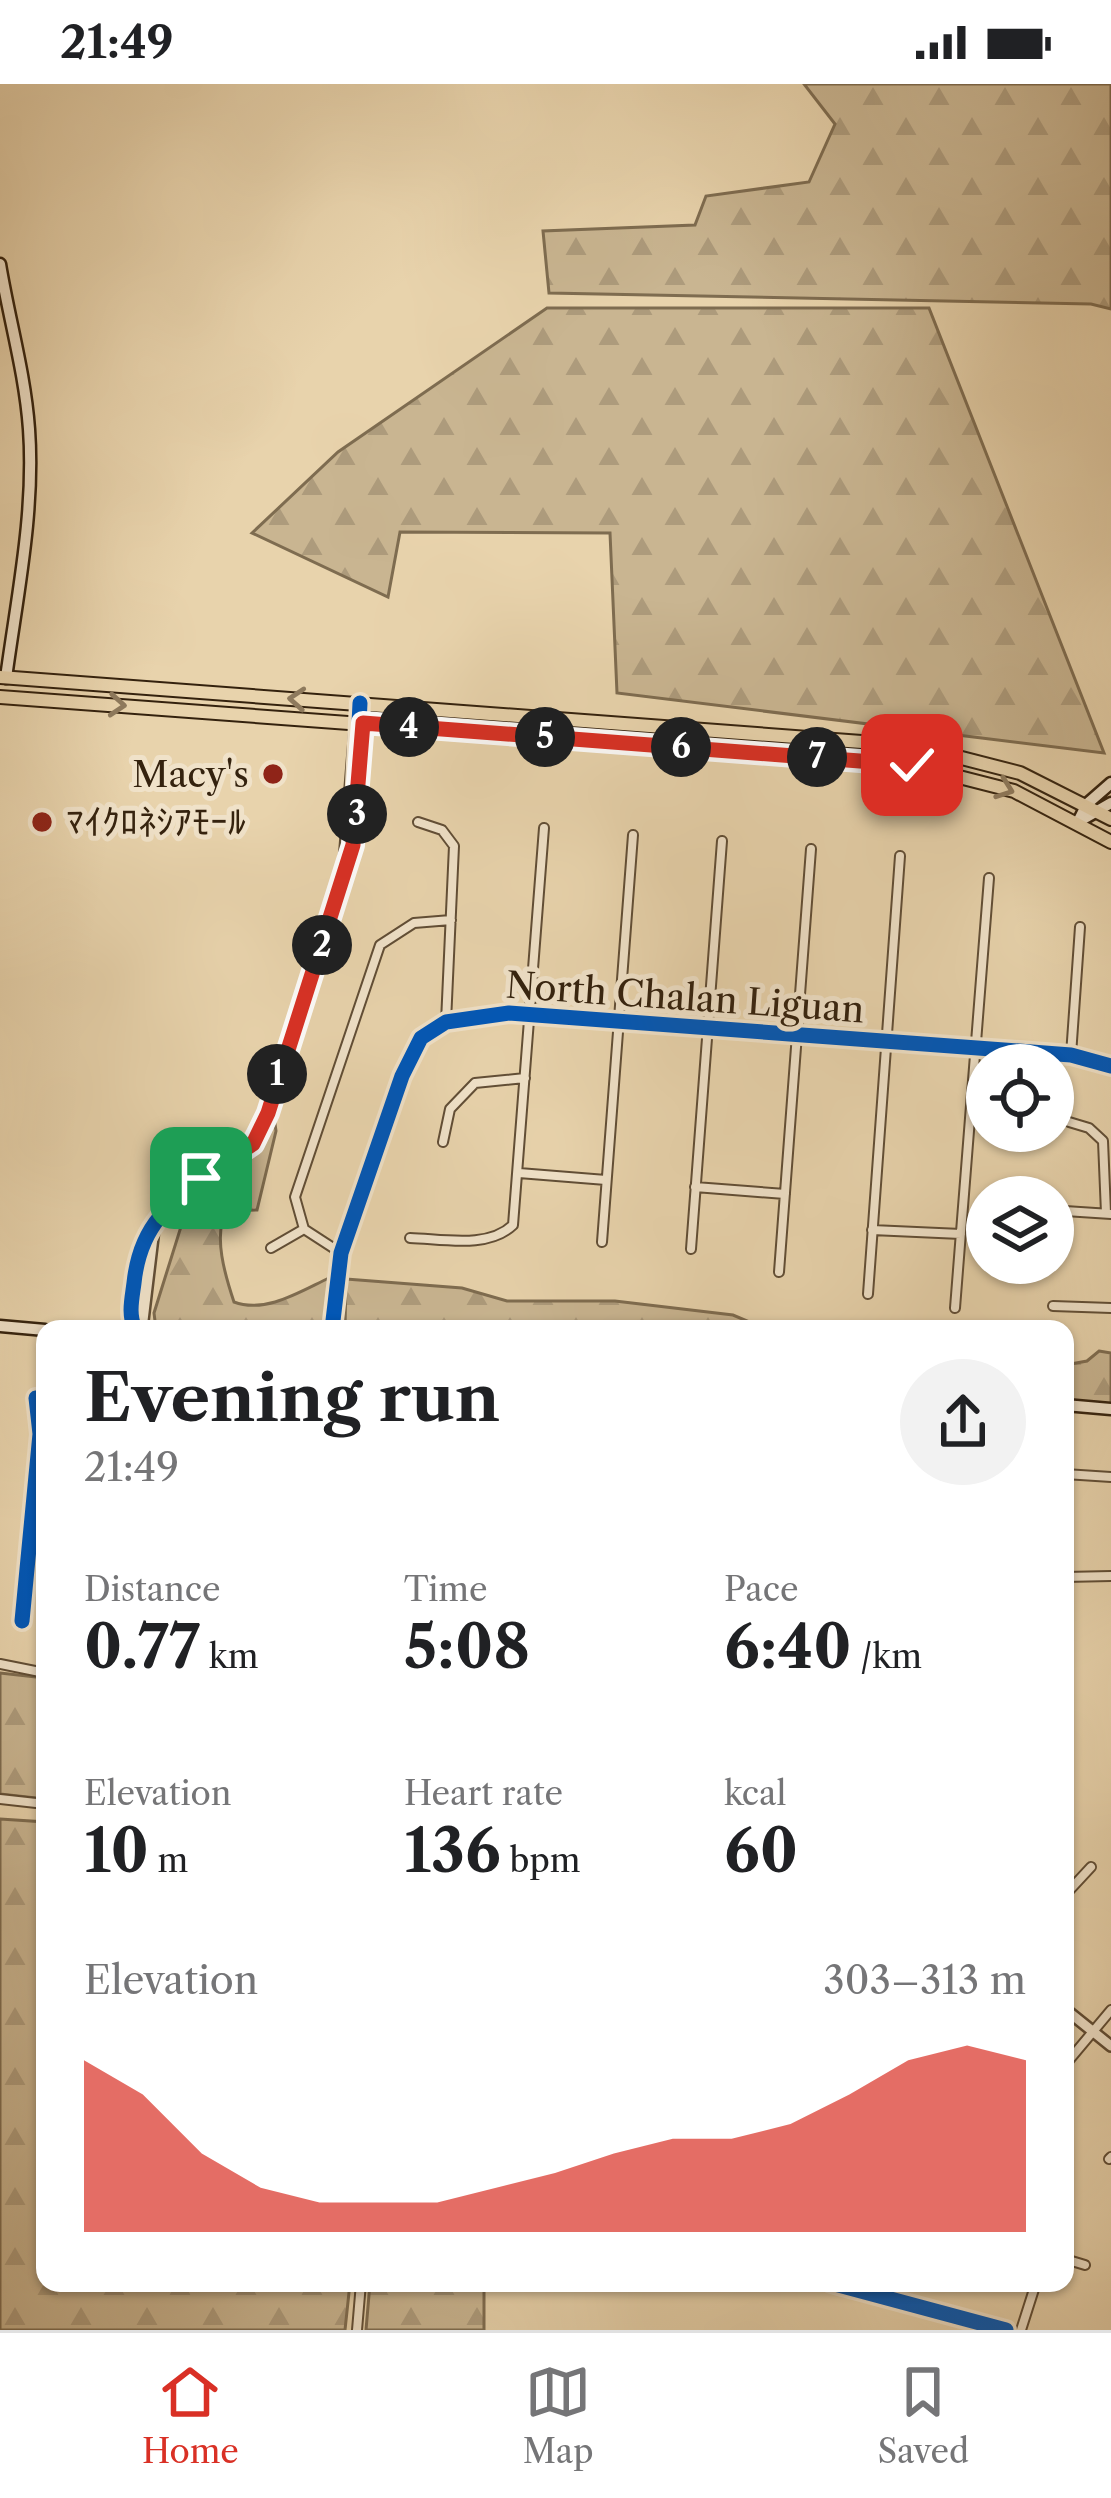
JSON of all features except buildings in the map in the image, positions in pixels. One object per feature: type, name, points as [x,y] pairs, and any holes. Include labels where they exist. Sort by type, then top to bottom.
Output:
[{"type":"main road","points":[[0,264],[23,380],[30,456],[29,508],[3,678],[915,746],[996,764],[1102,809]]},
{"type":"main road","points":[[0,697],[912,765],[990,783],[1111,842]]},
{"type":"main road","points":[[1078,822],[1102,809],[1111,783]]},
{"type":"main road","points":[[0,1326],[36,1329]]},
{"type":"main road","points":[[1074,1407],[1111,1409]]},
{"type":"street","points":[[132,1320],[136,1254],[155,1223],[177,1195],[243,1152],[261,1131],[344,881],[360,704]]},
{"type":"street","points":[[333,1320],[341,1253],[402,1076],[421,1039],[446,1022],[454,846],[442,830],[418,822]]},
{"type":"street","points":[[410,1238],[477,1240],[503,1235],[514,1225],[544,828]]},
{"type":"street","points":[[602,1242],[633,835]]},
{"type":"street","points":[[691,1249],[722,841]]},
{"type":"street","points":[[779,1272],[811,849]]},
{"type":"street","points":[[868,1294],[900,856]]},
{"type":"street","points":[[974,1044],[989,878]]},
{"type":"street","points":[[341,1253],[304,1229],[296,1197],[380,945],[414,923],[451,920]]},
{"type":"street","points":[[1073,1044],[1080,927]]},
{"type":"street","name":"North Chalan Liguan","points":[[446,1022],[481,1013],[530,1014],[966,1046]]},
{"type":"street","name":"North Chalan Liguan","points":[[1074,1056],[1111,1066]]},
{"type":"street","points":[[443,1142],[450,1109],[475,1082],[525,1078]]},
{"type":"street","points":[[1074,1124],[1089,1128],[1103,1141],[1109,1214],[1074,1212]]},
{"type":"street","points":[[955,1308],[967,1152]]},
{"type":"street","points":[[519,1173],[606,1180]]},
{"type":"street","points":[[695,1187],[785,1193]]},
{"type":"street","points":[[271,1248],[304,1229]]},
{"type":"street","points":[[872,1230],[961,1234]]},
{"type":"street","points":[[1053,1306],[1111,1308]]},
{"type":"street","points":[[1074,1475],[1111,1477]]},
{"type":"street","points":[[22,1621],[36,1504]]},
{"type":"street","points":[[1074,1577],[1111,1576]]},
{"type":"street","points":[[0,1664],[36,1671]]},
{"type":"street","points":[[0,1799],[36,1803]]},
{"type":"street","points":[[1074,1885],[1090,1867]]},
{"type":"street","points":[[1074,2054],[1111,2010]]},
{"type":"street","points":[[1074,2016],[1111,2046]]},
{"type":"street","points":[[1074,2262],[1085,2265]]},
{"type":"street","points":[[357,2330],[360,2292]]},
{"type":"street","points":[[865,2292],[1006,2330]]},
{"type":"street","points":[[1021,2330],[1033,2292]]},
{"type":"green space","points":[[804,84],[1111,84],[1111,309],[1091,304],[549,293],[543,231],[695,225],[706,196],[809,182],[835,124]]},
{"type":"green space","points":[[547,308],[929,308],[1104,753],[617,693],[610,533],[400,532],[388,597],[252,533],[338,452]]},
{"type":"green space","points":[[274,1117],[276,1131],[257,1210],[227,1211],[223,1221],[224,1269],[234,1302],[258,1305],[283,1299],[329,1278],[327,1320],[155,1320],[184,1217],[201,1203],[232,1202],[245,1164]]},
{"type":"green space","points":[[346,1279],[462,1288],[507,1301],[615,1301],[745,1320],[345,1320]]},
{"type":"green space","points":[[1099,1351],[1111,1353],[1111,1404],[1074,1402],[1074,1363],[1087,1361]]},
{"type":"green space","points":[[0,1673],[36,1677],[36,1798],[0,1794]]},
{"type":"green space","points":[[0,1819],[36,1821],[36,2292],[349,2292],[345,2330],[0,2330]]},
{"type":"green space","points":[[369,2292],[484,2292],[484,2330],[366,2330]]},
{"type":"cycle path","points":[[133,1320],[134,1283],[142,1248],[155,1223],[173,1203],[236,1157],[268,1113],[353,845],[360,703]]},
{"type":"cycle path","points":[[333,1320],[341,1253],[402,1076],[421,1038],[446,1022],[509,1013],[1071,1055],[1111,1066]]},
{"type":"cycle path","points":[[22,1621],[36,1476]]},
{"type":"cycle path","points":[[865,2292],[1006,2330]]},
{"type":"place","name":"Macy's","points":[[273,774]]},
{"type":"place","name":"ﾏｲｸﾛﾈｼｱﾓｰﾙ","points":[[42,822]]},
{"type":"route","points":[[201,1178],[253,1144],[268,1113],[353,845],[363,723],[912,765]]}]
